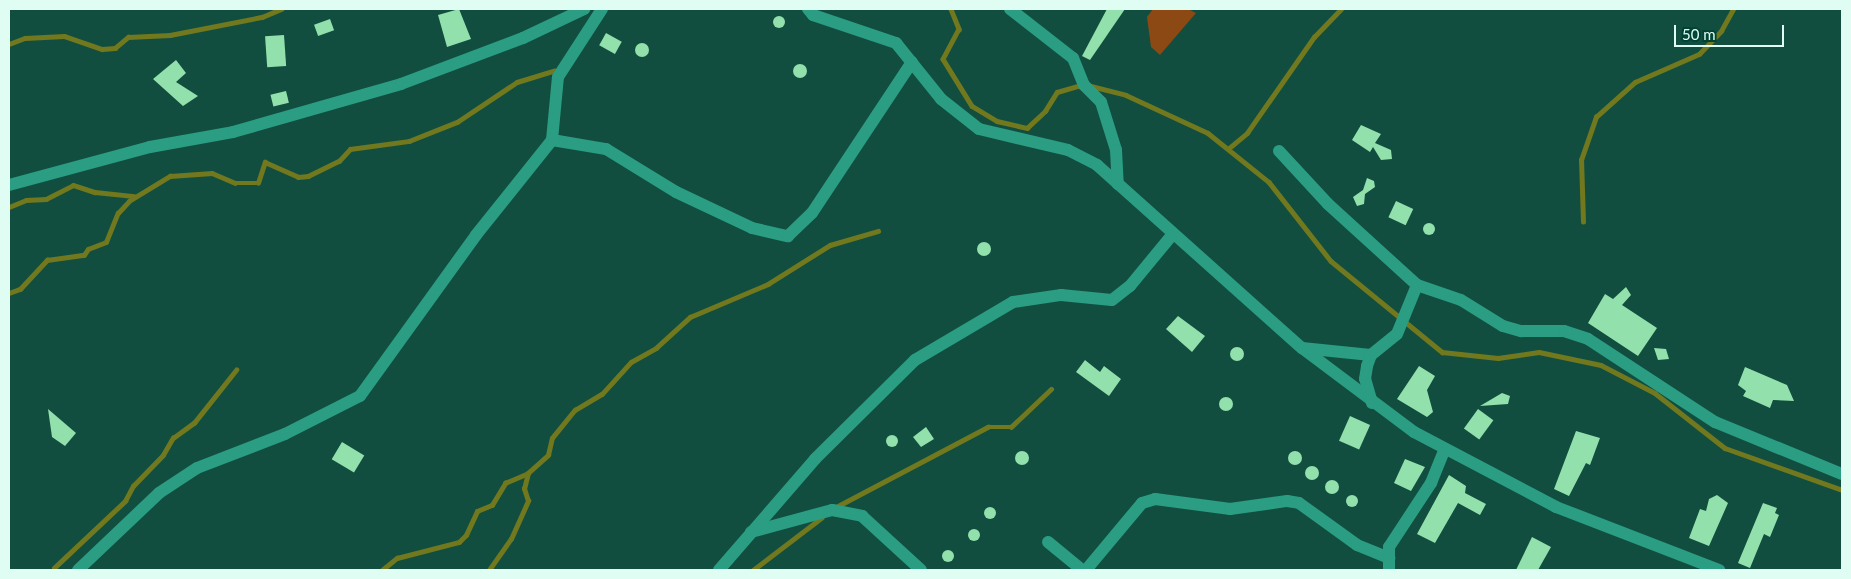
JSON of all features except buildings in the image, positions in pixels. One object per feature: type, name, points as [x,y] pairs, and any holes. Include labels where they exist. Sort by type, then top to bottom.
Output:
[{"type":"street","points":[[9,185],[150,147],[233,132],[401,84],[523,38],[582,9]]},
{"type":"street","points":[[78,570],[159,493],[197,468],[284,434],[360,396],[476,235],[552,140],[558,76],[602,9]]},
{"type":"street","points":[[808,9],[813,15],[896,43],[941,99],[979,129],[1068,150],[1097,165],[1172,235],[1302,348],[1372,403],[1446,449],[1556,507],[1719,570]]},
{"type":"street","points":[[1010,9],[1073,58],[1084,85],[1101,102],[1116,150],[1118,184]]},
{"type":"street","points":[[552,140],[606,149],[676,192],[752,228],[788,236],[812,213],[912,62]]},
{"type":"street","points":[[1279,151],[1328,204],[1417,285],[1461,300],[1503,326],[1521,332],[1564,331],[1588,339],[1715,422],[1842,474]]},
{"type":"street","points":[[719,570],[815,459],[915,360],[1013,302],[1061,295],[1088,301],[1112,300],[1130,286],[1172,235]]},
{"type":"street","points":[[1372,403],[1364,379],[1371,354],[1397,334],[1417,285]]},
{"type":"street","points":[[1302,348],[1371,354]]},
{"type":"street","points":[[1389,564],[1389,547],[1431,483],[1446,449]]},
{"type":"street","points":[[1086,570],[1142,502],[1155,499],[1230,509],[1287,500],[1299,503],[1357,545],[1389,564]]},
{"type":"street","points":[[751,532],[832,510],[840,511],[862,516],[921,570]]},
{"type":"street","points":[[1048,542],[1082,570]]},
{"type":"shaded area","points":[[1153,9],[1188,9],[1196,13],[1160,55],[1151,47],[1147,17]]},
{"type":"waterway","points":[[9,44],[25,38],[64,36],[102,49],[115,48],[128,37],[170,35],[262,17],[281,9]]},
{"type":"waterway","points":[[951,9],[959,29],[943,59],[972,106],[997,121],[1027,128],[1045,111],[1057,92],[1081,85]]},
{"type":"waterway","points":[[1228,149],[1247,133],[1314,37],[1341,9]]},
{"type":"waterway","points":[[1583,222],[1581,160],[1596,117],[1635,82],[1699,54],[1721,31],[1733,9]]},
{"type":"waterway","points":[[9,293],[20,289],[47,260],[84,255],[88,249],[106,242],[118,213],[129,201],[170,176],[212,173],[235,183],[258,183],[265,162],[298,177],[308,176],[339,161],[350,149],[409,141],[457,122],[517,82],[554,71]]},
{"type":"waterway","points":[[1091,86],[1126,95],[1208,133],[1269,182],[1331,261],[1442,352],[1498,358],[1539,352],[1601,365],[1655,393],[1725,448],[1842,490]]},
{"type":"waterway","points":[[9,207],[26,200],[46,199],[73,185],[95,192],[134,196]]},
{"type":"waterway","points":[[489,570],[511,539],[528,501],[524,489],[528,473],[548,455],[552,438],[575,410],[602,394],[631,362],[656,348],[690,317],[768,284],[830,245],[878,231]]},
{"type":"waterway","points":[[54,568],[125,501],[133,486],[163,455],[173,438],[194,423],[236,370]]},
{"type":"waterway","points":[[836,507],[988,427],[1011,427],[1051,389]]},
{"type":"waterway","points":[[382,570],[397,558],[459,542],[466,535],[477,511],[492,505],[505,483],[528,473]]},
{"type":"waterway","points":[[753,570],[821,518]]}]
